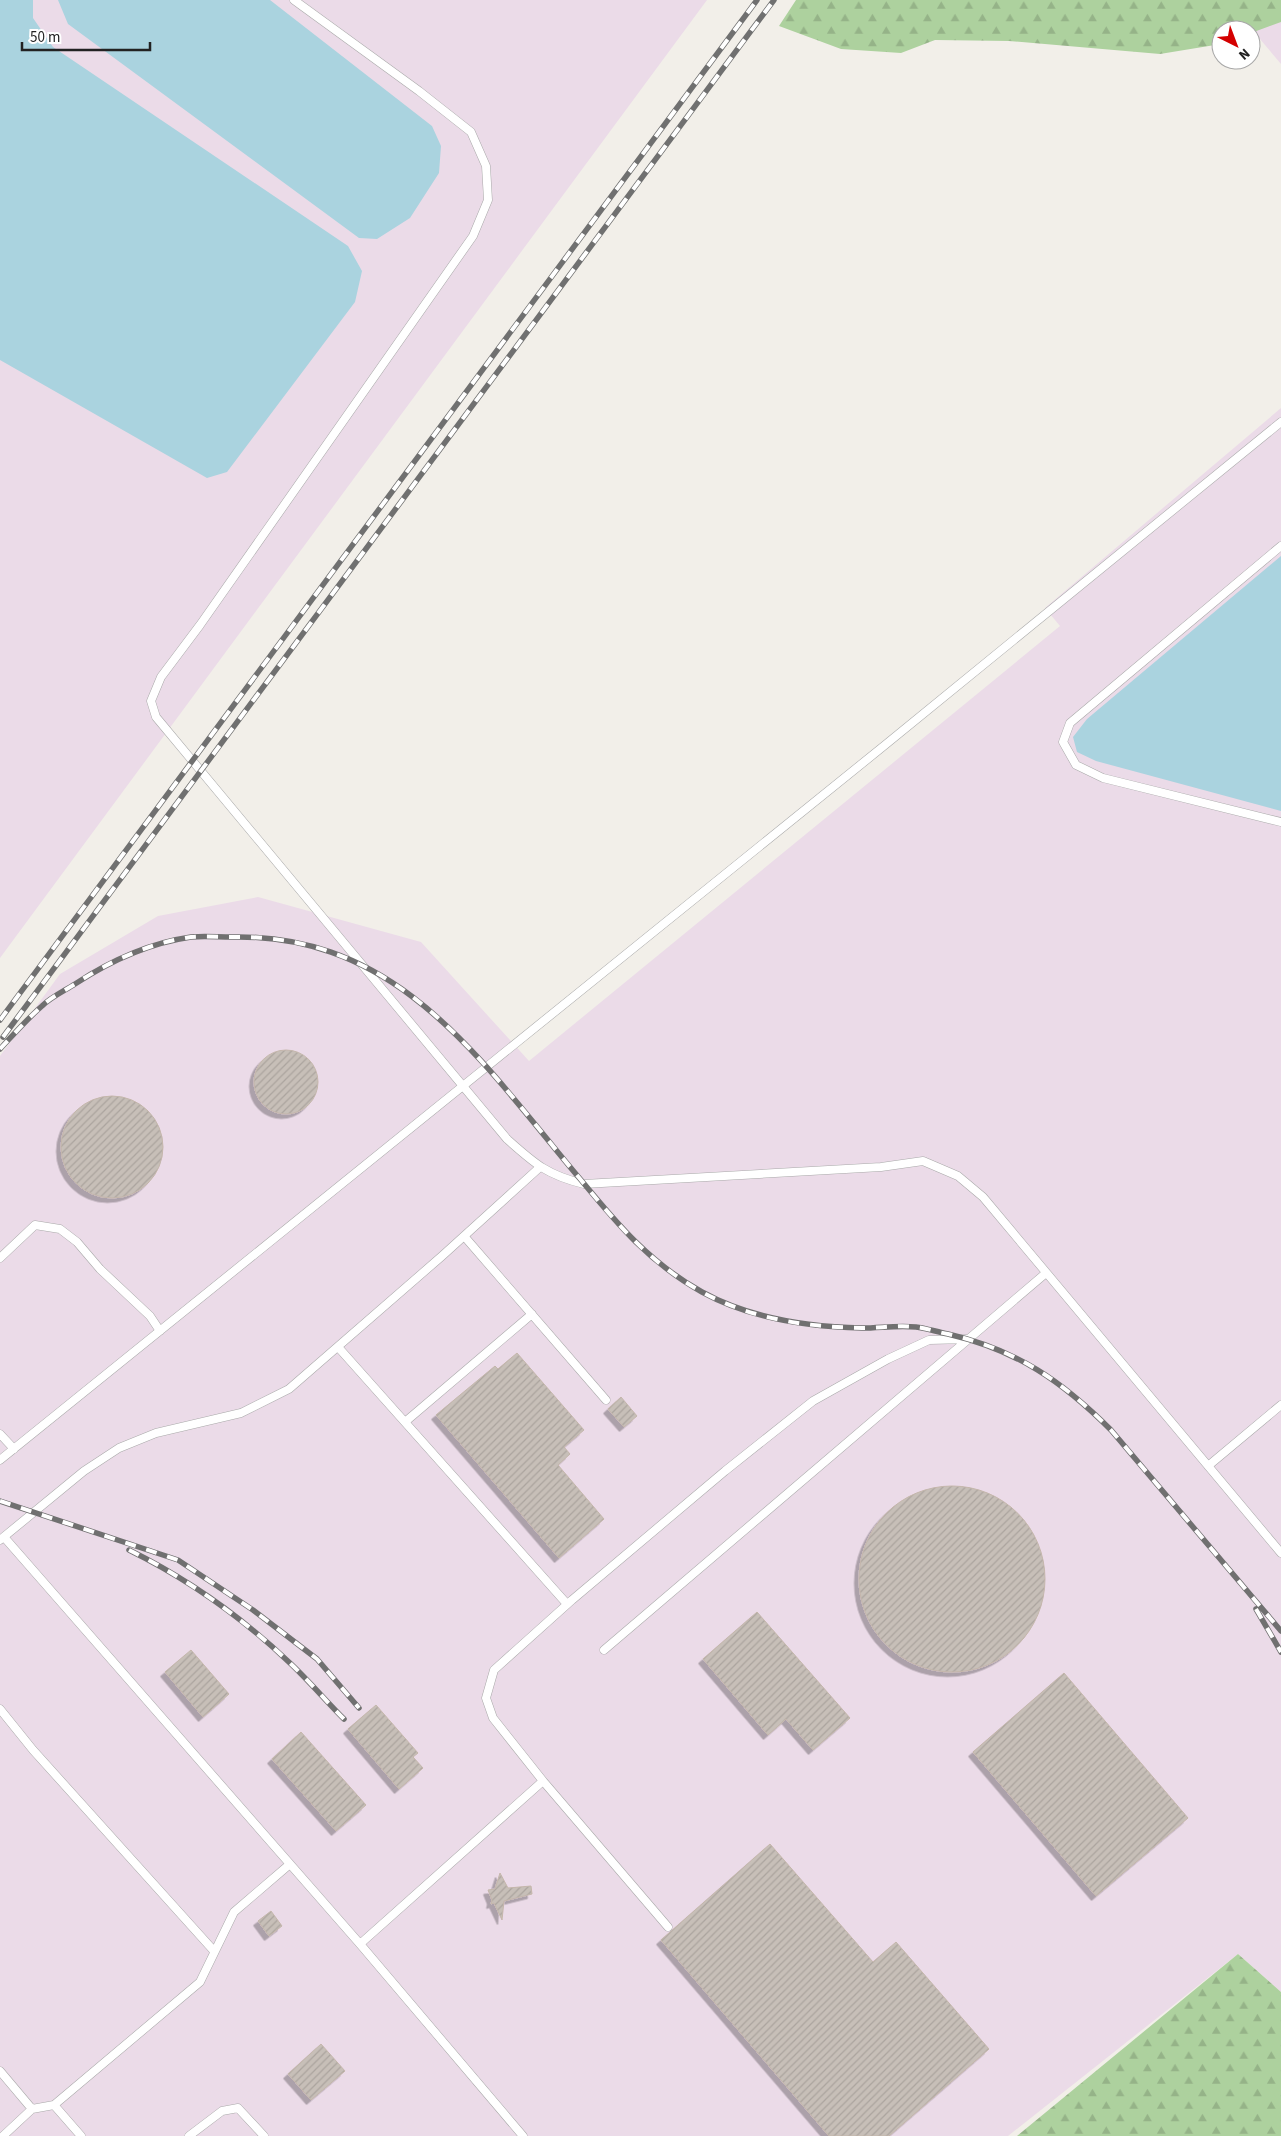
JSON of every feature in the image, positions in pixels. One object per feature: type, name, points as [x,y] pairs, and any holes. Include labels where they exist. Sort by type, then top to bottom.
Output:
[{"type":"lane","points":[[294,0],[419,91],[471,132],[486,166],[488,200],[473,236],[200,625],[161,677],[152,701],[156,717],[359,963],[464,1084],[507,1139],[539,1168],[562,1179],[584,1184],[881,1167],[923,1162],[958,1176],[983,1197],[1281,1553]]},
{"type":"lane","points":[[0,1460],[885,745],[1281,422]]},
{"type":"lane","points":[[1281,546],[1070,723],[1062,742],[1076,765],[1103,778],[1281,822]]},
{"type":"lane","points":[[523,2136],[360,1944],[2,1539],[84,1471],[119,1448],[156,1433],[242,1413],[289,1389],[539,1168]]},
{"type":"lane","points":[[0,1258],[35,1226],[60,1229],[77,1242],[100,1269],[150,1316],[160,1331]]},
{"type":"lane","points":[[464,1236],[606,1400]]},
{"type":"lane","points":[[604,1650],[1046,1272]]},
{"type":"lane","points":[[405,1422],[532,1314]]},
{"type":"lane","points":[[668,1927],[543,1781],[493,1718],[486,1698],[494,1670],[567,1604],[725,1471],[813,1401],[888,1359],[929,1340],[967,1339]]},
{"type":"lane","points":[[338,1347],[567,1604]]},
{"type":"lane","points":[[1208,1466],[1281,1404]]},
{"type":"lane","points":[[0,1434],[14,1449]]},
{"type":"lane","points":[[2,1715],[214,1951]]},
{"type":"lane","points":[[360,1944],[543,1781]]},
{"type":"lane","points":[[3,2136],[32,2109],[54,2105],[200,1982],[234,1912],[290,1864]]},
{"type":"lane","points":[[0,2071],[32,2109]]},
{"type":"lane","points":[[54,2105],[81,2136]]},
{"type":"lane","points":[[189,2136],[222,2111],[238,2108],[264,2136]]},
{"type":"shaded area","points":[[0,0],[707,0],[0,958]]},
{"type":"shaded area","points":[[1227,0],[1281,0],[1281,64],[1261,40],[1261,20],[1244,20]]},
{"type":"shaded area","points":[[1281,408],[1281,1992],[1238,1954],[1008,2136],[0,2136],[0,1056],[60,974],[158,916],[258,897],[421,942],[529,1061],[1060,626],[1045,608]]},
{"type":"green space","points":[[796,0],[1281,0],[1281,22],[1261,29],[1261,20],[1211,20],[1211,46],[1160,54],[1009,41],[935,40],[901,53],[841,49],[779,26]]},
{"type":"green space","points":[[1238,1954],[1281,1992],[1281,2136],[1017,2136]]},
{"type":"water","points":[[0,0],[33,0],[33,18],[53,47],[348,246],[362,271],[355,302],[227,472],[207,478],[0,360]]},
{"type":"water","points":[[58,0],[270,0],[432,126],[441,146],[439,173],[410,218],[377,239],[359,238],[68,24]]},
{"type":"water","points":[[1281,556],[1281,811],[1096,761],[1077,752],[1073,737],[1087,719]]},
{"type":"building","points":[[286,1050],[304,1056],[312,1064],[318,1082],[312,1100],[304,1108],[286,1114],[268,1108],[260,1100],[254,1082],[260,1064],[268,1056]]},
{"type":"building","points":[[112,1096],[131,1100],[148,1111],[159,1128],[163,1147],[159,1166],[148,1183],[131,1194],[112,1198],[93,1194],[76,1183],[65,1166],[61,1147],[65,1128],[76,1111],[93,1100]]},
{"type":"building","points":[[517,1353],[584,1430],[564,1447],[570,1454],[558,1465],[604,1519],[559,1558],[436,1415],[495,1366],[498,1369]]},
{"type":"building","points":[[621,1397],[637,1416],[624,1427],[608,1409]]},
{"type":"building","points":[[961,1486],[988,1493],[1004,1501],[1018,1513],[1030,1527],[1038,1543],[1044,1561],[1044,1597],[1038,1615],[1030,1631],[1018,1645],[1004,1657],[988,1665],[970,1671],[943,1672],[916,1665],[900,1657],[874,1631],[860,1597],[859,1570],[866,1543],[874,1527],[900,1501],[934,1487]]},
{"type":"building","points":[[757,1612],[850,1718],[813,1750],[786,1719],[768,1735],[703,1659]]},
{"type":"building","points":[[191,1650],[229,1694],[203,1717],[165,1672]]},
{"type":"building","points":[[1064,1673],[1188,1818],[1096,1896],[973,1752]]},
{"type":"building","points":[[376,1705],[418,1753],[413,1757],[423,1768],[399,1789],[348,1729]]},
{"type":"building","points":[[301,1732],[366,1805],[336,1831],[272,1759]]},
{"type":"building","points":[[770,1844],[873,1962],[896,1942],[989,2049],[889,2136],[829,2136],[661,1940]]},
{"type":"building","points":[[500,1873],[508,1888],[531,1886],[532,1894],[504,1901],[502,1920],[494,1903],[491,1904],[492,1900],[488,1890],[495,1889]]},
{"type":"building","points":[[271,1911],[282,1926],[269,1936],[258,1921]]},
{"type":"building","points":[[321,2044],[345,2071],[311,2100],[288,2074]]},
{"type":"railway","points":[[0,1020],[757,0]]},
{"type":"railway","points":[[3,1037],[774,0]]},
{"type":"railway","points":[[0,1049],[31,1016],[53,997],[116,961],[145,948],[191,937],[231,937],[291,942],[344,957],[391,982],[433,1014],[472,1051],[622,1228],[651,1256],[683,1281],[740,1309],[780,1320],[821,1326],[862,1328],[909,1326],[948,1334],[973,1341],[1017,1358],[1056,1382],[1093,1412],[1111,1430],[1281,1631]]},
{"type":"railway","points":[[0,1501],[178,1560],[253,1610],[317,1659],[359,1708]]},
{"type":"railway","points":[[129,1550],[194,1587],[235,1616],[291,1664],[344,1719]]},
{"type":"railway","points":[[1256,1609],[1281,1652]]}]
